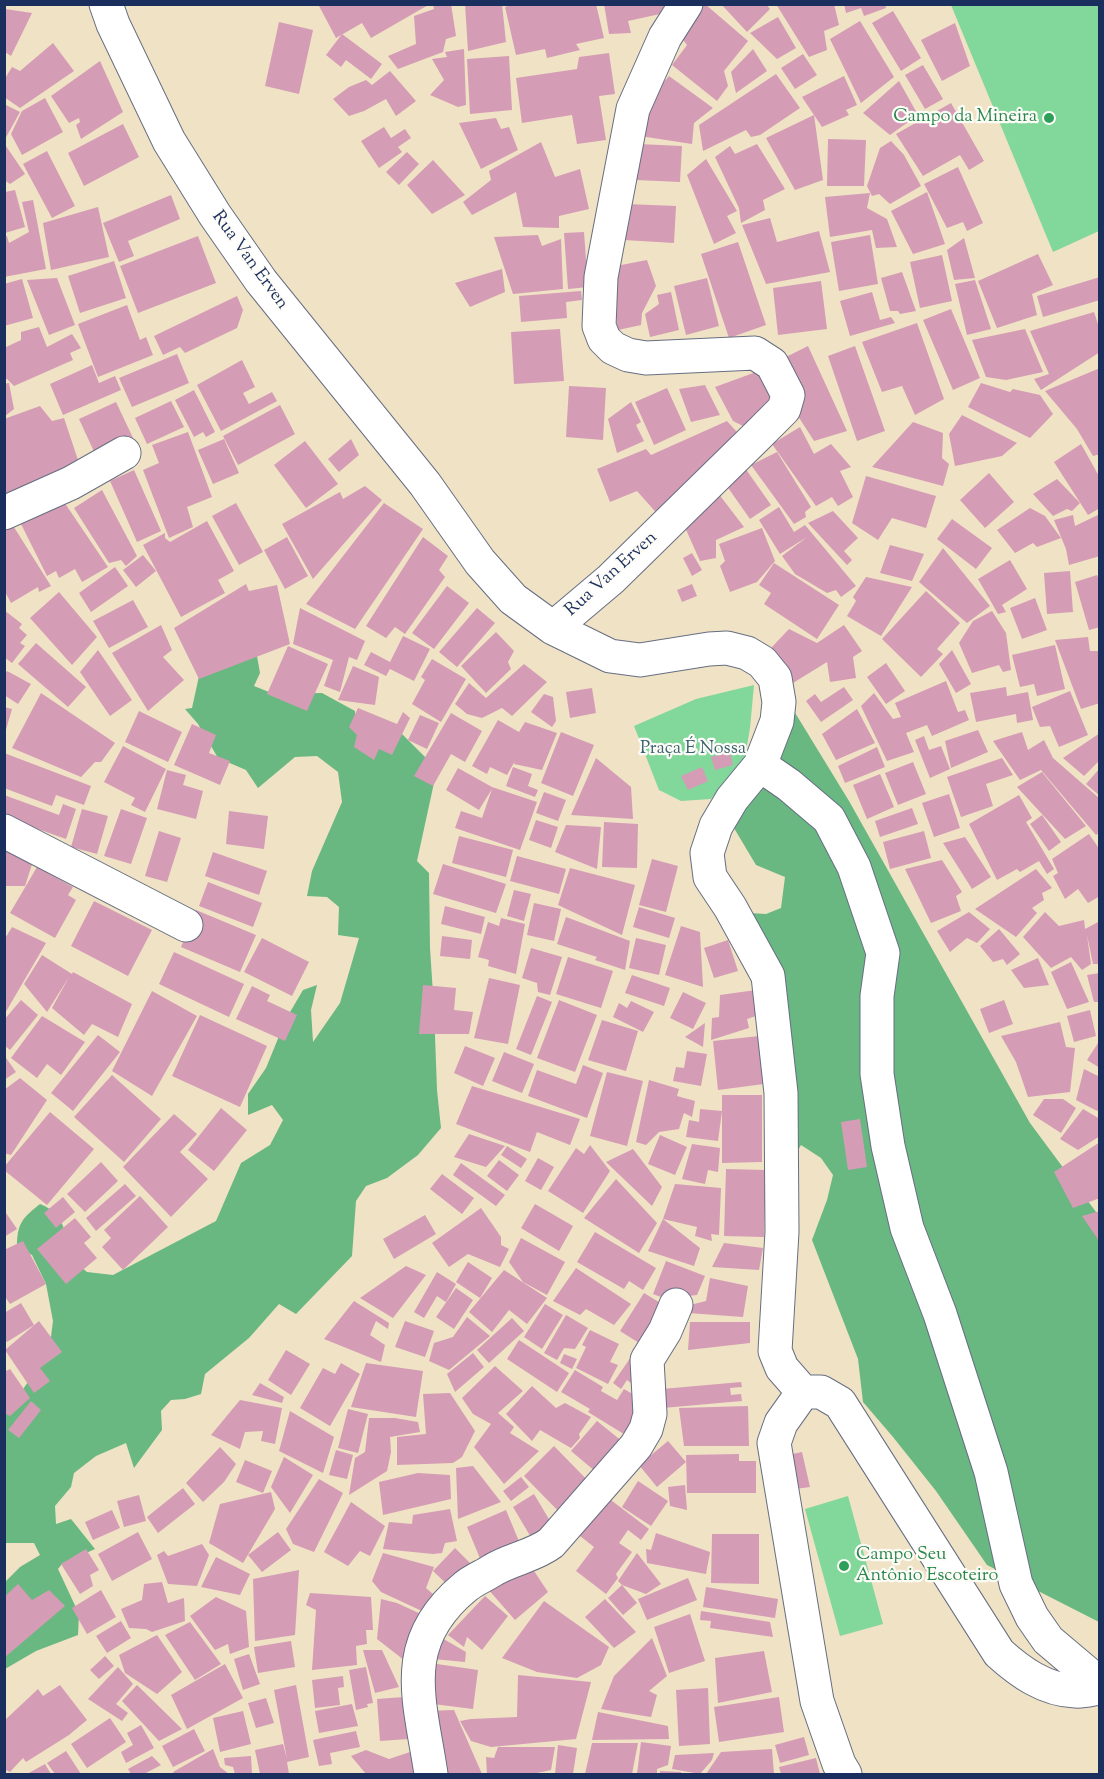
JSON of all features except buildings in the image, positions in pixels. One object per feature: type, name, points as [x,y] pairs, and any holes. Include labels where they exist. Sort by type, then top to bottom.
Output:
[{"type":"street","name":"Rua Van Erven","points":[[106,4],[113,24],[169,141],[215,215],[261,281],[425,484],[480,562],[513,599],[553,628],[610,579],[758,435],[784,409],[788,395],[772,364],[755,353],[646,358],[628,355],[613,348],[604,339],[599,326],[601,277],[633,109],[665,37],[686,4]]},
{"type":"street","points":[[4,513],[70,483],[124,453]]},
{"type":"street","points":[[553,628],[610,656],[640,660],[727,648],[747,653],[762,662],[775,678],[779,702],[777,721],[760,765],[726,808],[716,826],[707,854],[710,878],[730,907],[768,976],[781,1105],[782,1232],[775,1351],[782,1368],[803,1392],[821,1392],[840,1403],[999,1653],[1017,1669],[1046,1685],[1075,1691],[1100,1686]]},
{"type":"street","points":[[760,765],[789,785],[829,819],[854,867],[883,953],[878,996],[877,1074],[888,1146],[907,1228],[940,1314],[991,1472],[1016,1584],[1032,1617],[1048,1640],[1100,1686]]},
{"type":"street","points":[[4,831],[186,925]]},
{"type":"street","points":[[431,1774],[417,1679],[422,1648],[428,1630],[438,1615],[465,1587],[503,1564],[545,1548],[551,1543],[636,1446],[646,1429],[650,1414],[647,1360],[665,1331],[676,1305]]},
{"type":"street","points":[[803,1392],[781,1423],[774,1443],[817,1701],[839,1764],[845,1774]]},
{"type":"green space","name":"Campo da Mineira","points":[[951,5],[1099,5],[1099,231],[1053,252]]},
{"type":"green space","points":[[257,656],[260,673],[254,686],[274,694],[322,693],[355,711],[355,726],[399,731],[437,769],[417,861],[429,873],[430,948],[441,1128],[418,1155],[387,1178],[366,1186],[356,1201],[352,1256],[296,1314],[279,1304],[249,1338],[205,1374],[201,1394],[171,1400],[161,1411],[162,1430],[134,1468],[126,1443],[96,1456],[74,1473],[71,1487],[55,1506],[56,1524],[71,1519],[95,1549],[62,1564],[58,1569],[79,1614],[78,1635],[36,1651],[5,1669],[5,1582],[20,1567],[40,1555],[34,1543],[5,1543],[5,1415],[49,1352],[53,1321],[46,1284],[32,1255],[17,1247],[22,1222],[40,1204],[49,1208],[60,1219],[63,1226],[70,1258],[87,1272],[113,1275],[216,1221],[241,1163],[270,1145],[283,1120],[272,1105],[248,1115],[248,1094],[266,1068],[286,1019],[303,990],[317,985],[311,1010],[313,1042],[340,1003],[359,938],[338,935],[339,907],[327,897],[307,896],[312,871],[342,802],[338,772],[317,756],[295,757],[258,788],[246,770],[218,758],[198,724],[185,709],[192,708],[199,676]]},
{"type":"green space","name":"Praça É Nossa","points":[[754,685],[745,757],[711,799],[681,801],[659,790],[634,726],[696,699]]},
{"type":"green space","points":[[786,698],[849,801],[1030,1123],[1099,1216],[1099,1622],[987,1565],[936,1491],[863,1402],[858,1359],[812,1240],[827,1200],[833,1175],[821,1158],[801,1145],[784,1175],[750,913],[766,914],[781,908],[785,877],[756,865],[725,813]]},
{"type":"green space","name":"Campo Seu Antônio Escoteiro","points":[[848,1496],[883,1624],[840,1636],[805,1509]]},
{"type":"place","name":"Campo da Mineira","points":[[1049,118]]},
{"type":"place","name":"Campo Seu Antônio Escoteiro","points":[[844,1566]]}]
